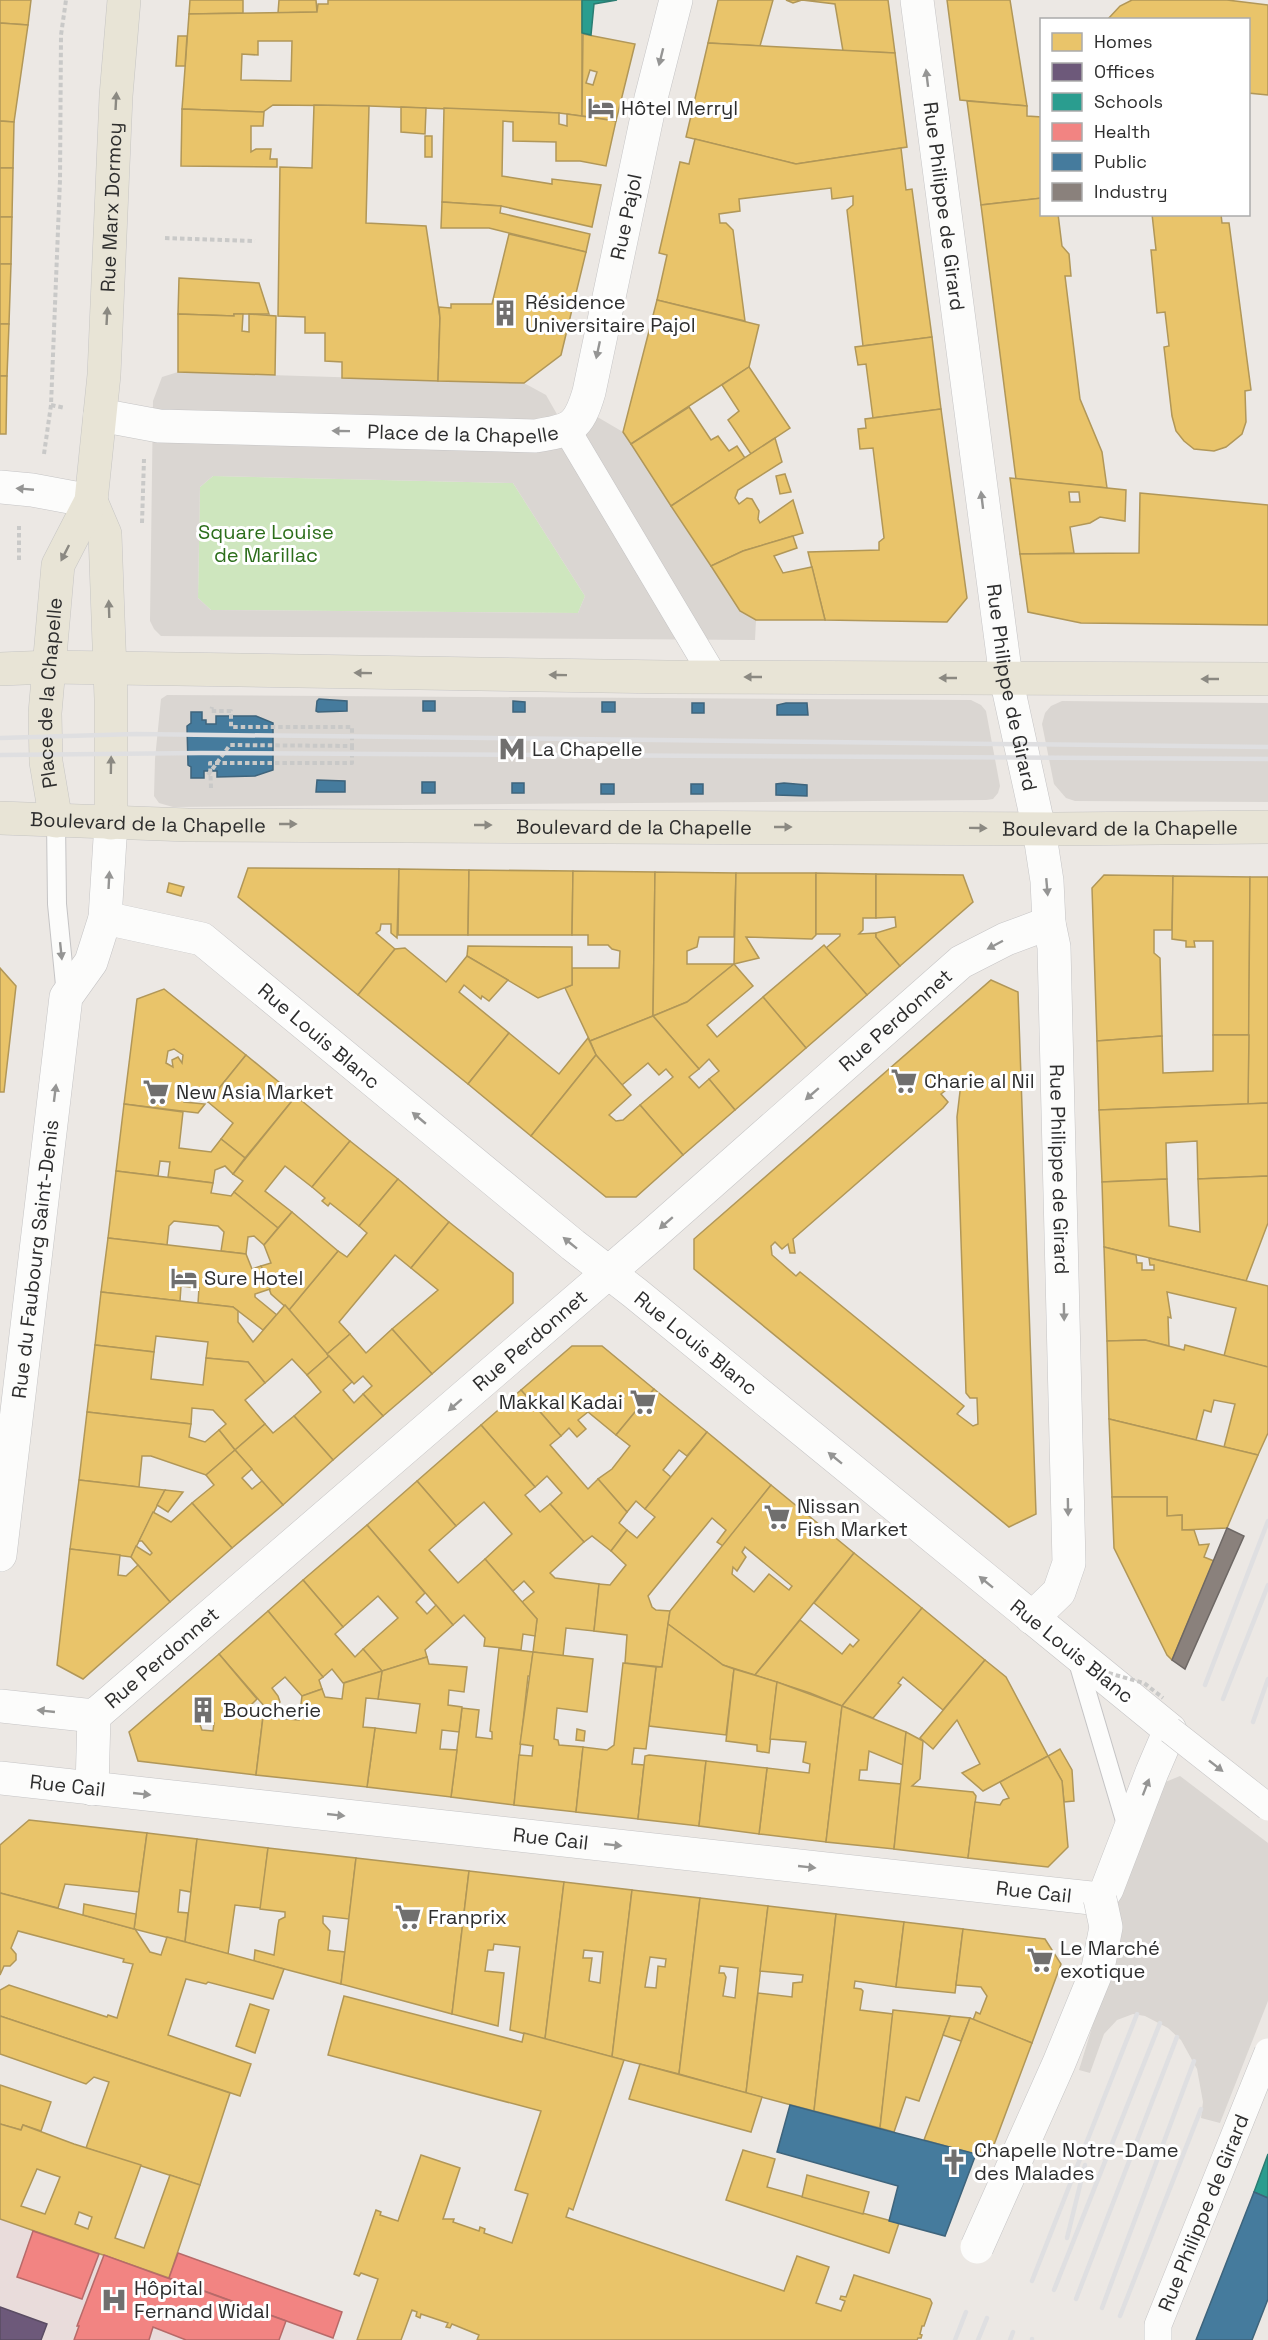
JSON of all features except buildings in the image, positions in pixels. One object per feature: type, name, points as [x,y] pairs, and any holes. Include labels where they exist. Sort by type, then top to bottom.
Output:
[{"type":"main road","name":"Rue Marx Dormoy","points":[[100,415],[105,375],[116,96],[124,0]]},
{"type":"main road","name":"Place de la Chapelle","points":[[56,821],[46,762],[45,712],[58,566],[92,501],[100,415]]},
{"type":"main road","name":"Place de la Chapelle","points":[[92,501],[105,534],[110,668],[111,823]]},
{"type":"main road","points":[[0,669],[50,667],[714,677],[1268,679]]},
{"type":"main road","name":"Boulevard de la Chapelle","points":[[0,818],[111,823],[1039,829],[1268,827]]},
{"type":"street","name":"Rue Pajol","points":[[567,430],[583,413],[589,392],[651,98],[676,0]]},
{"type":"street","name":"Rue Philippe de Girard","points":[[917,0],[1006,678],[1039,829],[1047,881],[1049,923],[1056,974],[1069,1563],[1059,1592],[1032,1618]]},
{"type":"street","name":"Place de la Chapelle","points":[[100,415],[145,424],[535,436],[567,430],[714,677]]},
{"type":"street","points":[[0,487],[32,490],[92,501]]},
{"type":"street","points":[[66,997],[92,963],[105,918],[111,823]]},
{"type":"street","name":"Rue Louis Blanc","points":[[105,918],[202,939],[1032,1618],[1268,1808]]},
{"type":"street","name":"Rue Perdonnet","points":[[0,1706],[94,1716],[608,1272],[961,963],[1006,939],[1049,923]]},
{"type":"street","name":"Rue du Faubourg Saint-Denis","points":[[0,1555],[66,997]]},
{"type":"street","points":[[92,1789],[94,1716]]},
{"type":"street","points":[[977,2247],[1059,2063],[1098,1968],[1106,1927],[1100,1899],[1107,1889],[1170,1730]]},
{"type":"street","name":"Rue Cail","points":[[0,1778],[1100,1899]]},
{"type":"street","name":"Rue Philippe de Girard","points":[[1158,2340],[1158,2325],[1268,2052]]},
{"type":"lane","name":"Rue du Faubourg Saint-Denis","points":[[56,821],[57,904],[66,997]]},
{"type":"lane","points":[[1075,1653],[1129,1832]]},
{"type":"path","points":[[42,461],[47,447],[51,405],[60,180],[61,35],[66,0]]},
{"type":"path","points":[[165,238],[255,241]]},
{"type":"path","points":[[142,526],[145,424]]},
{"type":"path","points":[[211,787],[210,763],[352,763],[352,727],[231,727],[231,711],[221,711]]},
{"type":"path","points":[[208,775],[230,745],[352,746]]},
{"type":"shaded area","points":[[178,372],[524,383],[546,395],[558,416],[539,447],[594,415],[623,432],[740,611],[756,620],[755,640],[161,636],[150,621],[153,401],[162,377]],"holes":[[[213,476],[513,483],[585,596],[578,613],[211,610],[198,598],[200,487]]]},
{"type":"shaded area","points":[[167,695],[971,700],[981,705],[986,711],[1000,786],[993,799],[986,800],[173,807],[159,803],[154,796],[161,699]],"holes":[[[319,699],[346,701],[347,711],[319,712],[316,710]],[[807,703],[807,716],[777,715],[777,705]],[[191,712],[202,712],[202,720],[206,720],[206,724],[216,724],[216,716],[256,716],[273,723],[273,770],[217,776],[217,771],[204,771],[203,778],[192,778],[191,767],[188,765],[187,726],[191,723]],[[317,780],[345,781],[345,791],[316,792]],[[785,783],[806,784],[807,795],[776,795]]]},
{"type":"shaded area","points":[[1062,701],[1268,703],[1268,802],[1075,801],[1066,798],[1054,784],[1042,724],[1045,713],[1051,706]]},
{"type":"shaded area","points":[[1180,1776],[1268,1843],[1268,2001],[1220,2123],[1201,2118],[1203,2102],[1197,2069],[1181,2040],[1168,2028],[1145,2016],[1133,2014],[1117,2020],[1104,2034],[1090,2073],[1079,2070],[1109,1972],[1108,1906],[1163,1783]]},
{"type":"shaded area","name":"Hôpital Fernand Widal","points":[[0,2219],[169,2278],[339,2340],[0,2340]]},
{"type":"green space","name":"Square Louise de Marillac","points":[[213,476],[513,483],[585,596],[578,613],[211,610],[198,598],[200,487]]},
{"type":"railway","points":[[0,738],[136,734],[1268,747]]},
{"type":"railway","points":[[0,755],[201,753],[1268,759]]},
{"type":"railway","points":[[1205,1685],[1268,1521]]},
{"type":"railway","points":[[1223,1699],[1268,1585]]},
{"type":"railway","points":[[1253,1722],[1268,1679]]},
{"type":"railway","points":[[1032,2281],[1137,2014]]},
{"type":"railway","points":[[1054,2290],[1160,2023]]},
{"type":"railway","points":[[1076,2299],[1177,2037]]},
{"type":"railway","points":[[1102,2308],[1194,2061]]},
{"type":"railway","points":[[1120,2316],[1201,2109]]},
{"type":"railway","points":[[1067,2238],[1085,2165]]},
{"type":"railway","points":[[955,2340],[966,2312]]},
{"type":"railway","points":[[978,2340],[987,2318]]},
{"type":"railway","points":[[1010,2340],[1013,2332]]},
{"type":"place","name":"Hôtel Merryl","points":[[601,108]]},
{"type":"place","name":"Résidence Universitaire Pajol","points":[[505,313]]},
{"type":"place","name":"La Chapelle","points":[[512,749]]},
{"type":"place","name":"Charie al Nil","points":[[904,1081]]},
{"type":"place","name":"New Asia Market","points":[[156,1092]]},
{"type":"place","name":"Sure Hotel","points":[[184,1278]]},
{"type":"place","name":"Makkal Kadai","points":[[643,1402]]},
{"type":"place","name":"Nissan Fish Market","points":[[777,1517]]},
{"type":"place","name":"Boucherie","points":[[203,1710]]},
{"type":"place","name":"Franprix","points":[[408,1917]]},
{"type":"place","name":"Le Marché exotique","points":[[1040,1960]]},
{"type":"place","name":"Chapelle Notre-Dame des Malades","points":[[954,2162]]},
{"type":"place","name":"Hôpital Fernand Widal","points":[[114,2300]]}]
